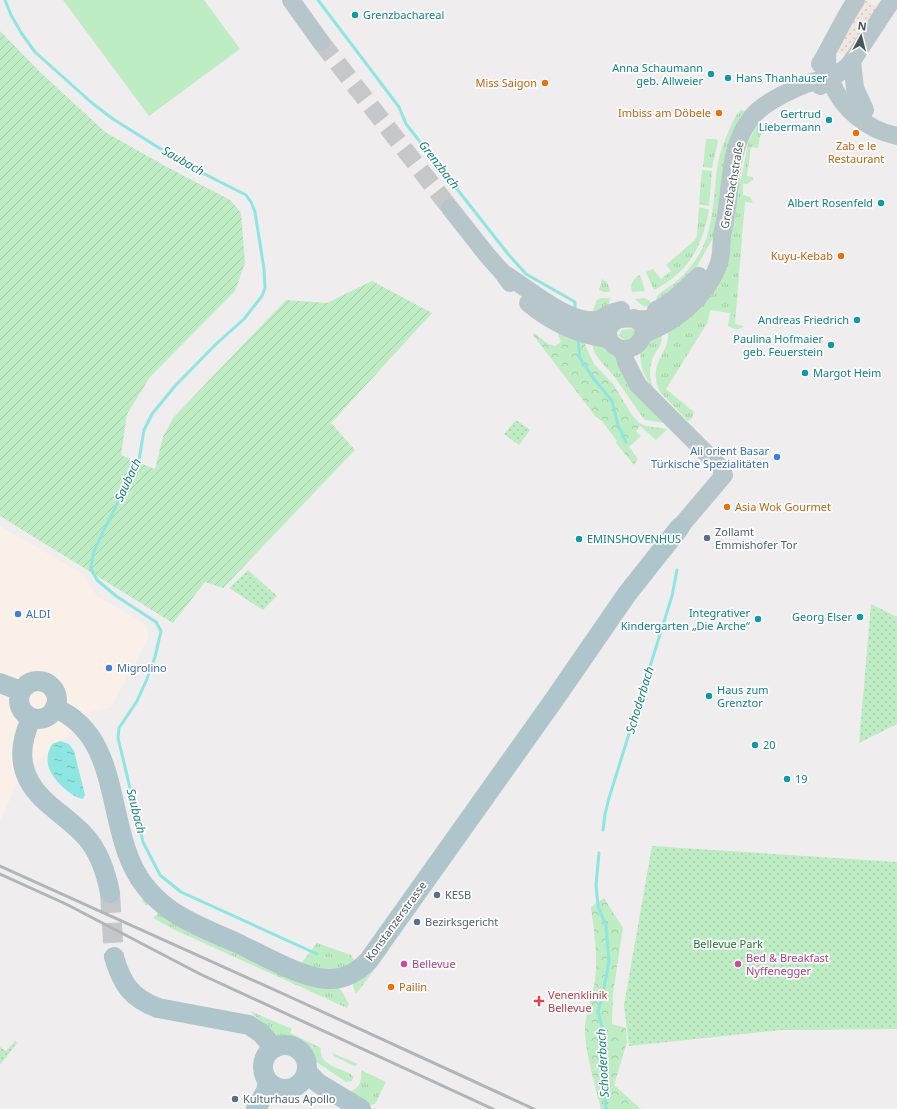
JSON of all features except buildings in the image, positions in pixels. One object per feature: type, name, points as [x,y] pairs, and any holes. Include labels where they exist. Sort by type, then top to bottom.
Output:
[{"type":"main road","points":[[291,0],[321,42]]},
{"type":"main road","points":[[805,84],[826,54],[856,0]]},
{"type":"main road","points":[[773,100],[817,87],[830,80],[846,68],[892,0]]},
{"type":"main road","points":[[826,54],[830,80],[840,100]]},
{"type":"main road","points":[[852,61],[855,88],[865,110]]},
{"type":"main road","points":[[819,80],[830,80],[840,85],[852,101],[895,129],[886,134],[865,123],[840,100],[832,96],[813,95],[773,100],[805,84],[819,80]]},
{"type":"main road","name":"Grenzbachstraße","points":[[634,343],[680,315],[703,291],[718,266],[730,183],[739,139],[756,112],[773,100]]},
{"type":"main road","points":[[450,208],[503,273],[515,292],[541,314],[573,331],[608,339],[616,347],[634,343]]},
{"type":"main road","name":"Grenzbachstraße","points":[[614,317],[624,318],[633,313],[649,319],[671,309],[693,290],[699,276],[722,235]]},
{"type":"main road","points":[[503,273],[545,302],[570,315],[582,319],[596,320],[614,317]]},
{"type":"main road","points":[[633,313],[643,325],[626,362],[635,381],[642,390],[720,467],[724,475],[680,527]]},
{"type":"main road","points":[[608,339],[608,330],[614,317]]},
{"type":"main road","name":"Konstanzerstrasse","points":[[55,708],[63,711],[80,724],[95,742],[104,764],[130,862],[145,886],[164,905],[196,924],[294,970],[320,978],[328,979],[343,977],[358,970],[369,960],[556,697],[627,594],[680,527]]},
{"type":"main road","points":[[35,681],[41,682],[48,684],[56,694],[57,701],[55,708],[48,717],[43,719],[31,719],[21,710],[18,698],[24,686],[35,681]]},
{"type":"main road","points":[[0,683],[21,691]]},
{"type":"main road","points":[[31,719],[25,732],[22,747],[22,757],[26,773],[33,788],[42,798],[86,837],[102,862],[110,893]]},
{"type":"main road","points":[[114,957],[118,972],[125,984],[135,996],[146,1003],[158,1008],[249,1025],[261,1033],[274,1048]]},
{"type":"main road","points":[[256,1109],[266,1091],[281,1087],[299,1085],[306,1076],[306,1060],[299,1049],[286,1045],[274,1048],[265,1057],[263,1063],[264,1073],[281,1087],[313,1094],[357,1107]]},
{"type":"main road","points":[[307,1072],[318,1083],[357,1107]]},
{"type":"main road","points":[[266,1109],[281,1087]]},
{"type":"shaded area","points":[[0,526],[80,572],[97,596],[145,624],[149,637],[111,707],[90,712],[72,731],[19,778],[0,822]]},
{"type":"green space","points":[[63,0],[204,0],[240,49],[149,116]]},
{"type":"green space","points":[[0,31],[40,72],[105,132],[230,200],[241,213],[245,263],[235,291],[150,377],[127,414],[121,455],[155,469],[163,437],[173,418],[286,300],[327,303],[372,281],[432,313],[331,423],[355,450],[223,588],[205,582],[173,623],[0,516]]},
{"type":"green space","points":[[741,110],[747,111],[717,231],[692,275],[659,305],[656,298],[688,270],[705,242],[714,202],[720,154],[733,121]]},
{"type":"green space","points":[[760,123],[764,126],[758,148],[751,147],[747,176],[753,177],[753,180],[747,184],[743,184],[743,195],[750,197],[753,203],[745,202],[735,324],[744,326],[737,330],[728,326],[730,313],[710,310],[708,322],[666,389],[694,412],[692,418],[688,421],[660,392],[656,381],[657,365],[667,344],[667,327],[693,307],[742,175],[748,142],[756,127]]},
{"type":"green space","points":[[706,139],[716,139],[718,141],[712,168],[703,167]]},
{"type":"green space","points":[[702,170],[712,171],[709,206],[699,204]]},
{"type":"green space","points":[[699,207],[709,210],[698,247],[685,267],[666,283],[654,290],[646,272],[653,269],[661,279],[671,271],[666,265],[695,240],[697,236]]},
{"type":"green space","points":[[640,275],[645,291],[632,292],[631,287],[633,282]]},
{"type":"green space","points":[[602,279],[608,284],[610,292],[603,292],[599,290]]},
{"type":"green space","points":[[600,298],[610,298],[609,304],[602,313],[593,311],[596,301]]},
{"type":"green space","points":[[645,298],[650,301],[652,307],[643,306],[635,299]]},
{"type":"green space","points":[[636,329],[632,339],[626,341],[619,335],[622,330]]},
{"type":"green space","points":[[557,331],[584,342],[594,364],[613,384],[632,415],[639,423],[646,426],[667,429],[656,440],[640,426],[636,431],[641,436],[629,447],[638,459],[634,465],[616,443],[617,441],[602,421],[596,417],[533,335],[534,333],[548,344],[555,346],[561,342]]},
{"type":"green space","points":[[661,334],[662,341],[653,357],[650,369],[653,388],[643,371],[640,356],[643,346],[649,338]]},
{"type":"green space","points":[[592,339],[614,352],[666,423],[645,420],[614,376],[596,355],[592,345]]},
{"type":"green space","points":[[516,420],[530,430],[519,445],[504,434]]},
{"type":"green space","points":[[248,570],[277,596],[263,610],[229,588]]},
{"type":"green space","points":[[871,604],[897,617],[897,724],[859,743]]},
{"type":"green space","name":"Bellevue Park","points":[[652,846],[897,862],[897,1029],[781,1030],[629,1046],[624,1005]]},
{"type":"green space","points":[[143,897],[339,988],[349,1004],[347,1008],[173,929],[153,918],[159,912],[151,903],[146,905],[142,901]]},
{"type":"green space","points":[[604,898],[623,928],[613,993],[612,1024],[626,1028],[627,1042],[614,1085],[641,1109],[601,1109],[588,1053],[585,1028],[594,986],[596,966],[596,946],[591,907]]},
{"type":"green space","points":[[317,943],[351,955],[354,960],[351,964],[331,971],[300,965]]},
{"type":"green space","points":[[385,947],[389,950],[356,994],[353,986],[354,982]]},
{"type":"green space","points":[[250,1011],[292,1029],[290,1033],[321,1048],[321,1054],[326,1062],[351,1074],[353,1077],[352,1081],[346,1082],[313,1060],[302,1046],[292,1040],[276,1036]]},
{"type":"green space","points":[[15,1041],[17,1043],[0,1065],[0,1047],[6,1051]]},
{"type":"green space","points":[[332,1053],[358,1064],[354,1066],[334,1056]]},
{"type":"green space","points":[[361,1070],[386,1082],[375,1104],[369,1105],[349,1092],[356,1088],[360,1083]]},
{"type":"sand","points":[[864,0],[873,5],[880,6],[848,55],[835,52]]},
{"type":"water","points":[[60,741],[69,744],[74,751],[85,795],[83,799],[68,792],[54,777],[49,768],[49,750],[52,744]]},
{"type":"waterway","name":"Saubach","points":[[5,0],[11,15],[35,52],[92,103],[113,119],[183,163],[246,195],[255,212],[264,269],[265,288],[262,296],[244,319],[215,345],[175,386],[152,414],[144,430],[139,460],[93,554],[91,569],[97,580],[116,596],[156,622],[161,631],[155,657],[147,679],[137,701],[119,728],[118,738],[143,842],[160,875],[181,892],[317,954]]},
{"type":"waterway","name":"Grenzbach","points":[[318,0],[399,107],[406,124],[508,254],[526,274],[575,302],[575,310]]},
{"type":"waterway","name":"Grenzbach","points":[[578,340],[580,358],[593,378],[612,401],[618,425],[626,442]]},
{"type":"waterway","name":"Schoderbach","points":[[603,830],[609,798],[672,596],[677,570]]},
{"type":"waterway","name":"Schoderbach","points":[[599,853],[596,885],[598,906],[606,926],[609,961],[598,1012],[602,1027],[601,1055],[606,1109]]},
{"type":"tunnel","points":[[321,42],[450,208]]},
{"type":"tunnel","points":[[110,893],[114,957]]},
{"type":"railway","points":[[0,866],[534,1109]]},
{"type":"railway","points":[[0,874],[66,904],[200,974],[493,1109]]},
{"type":"place","name":"Grenzbachareal","points":[[355,15]]},
{"type":"place","name":"Anna Schaumann geb. Allweier","points":[[711,74]]},
{"type":"place","name":"Hans Thanhauser","points":[[728,78]]},
{"type":"place","name":"Miss Saigon","points":[[545,83]]},
{"type":"place","name":"Imbiss am Döbele","points":[[719,113]]},
{"type":"place","name":"Gertrud Liebermann","points":[[829,120]]},
{"type":"place","name":"Zab e le Restaurant","points":[[856,133]]},
{"type":"place","name":"Albert Rosenfeld","points":[[881,203]]},
{"type":"place","name":"Kuyu-Kebab","points":[[841,256]]},
{"type":"place","name":"Andreas Friedrich","points":[[857,320]]},
{"type":"place","name":"Paulina Hofmaier geb. Feuerstein","points":[[831,345]]},
{"type":"place","name":"Margot Heim","points":[[805,373]]},
{"type":"place","name":"Ali orient Basar Türkische Spezialitäten","points":[[777,457]]},
{"type":"place","name":"Asia Wok Gourmet","points":[[727,507]]},
{"type":"place","name":"Zollamt Emmishofer Tor","points":[[707,538]]},
{"type":"place","name":"EMINSHOVENHUS","points":[[579,539]]},
{"type":"place","name":"ALDI","points":[[18,614]]},
{"type":"place","name":"Georg Elser","points":[[860,617]]},
{"type":"place","name":"Integrativer Kindergarten „Die Arche“","points":[[758,619]]},
{"type":"place","name":"Migrolino","points":[[109,668]]},
{"type":"place","name":"Haus zum Grenztor","points":[[709,696]]},
{"type":"place","name":"20","points":[[755,745]]},
{"type":"place","name":"19","points":[[787,779]]},
{"type":"place","name":"KESB","points":[[437,895]]},
{"type":"place","name":"Bezirksgericht","points":[[417,922]]},
{"type":"place","name":"Bellevue","points":[[404,964]]},
{"type":"place","name":"Bed & Breakfast Nyffenegger","points":[[738,964]]},
{"type":"place","name":"Pailin","points":[[391,987]]},
{"type":"place","name":"Venenklinik Bellevue","points":[[539,1001]]},
{"type":"place","name":"Kulturhaus Apollo","points":[[235,1099]]}]
